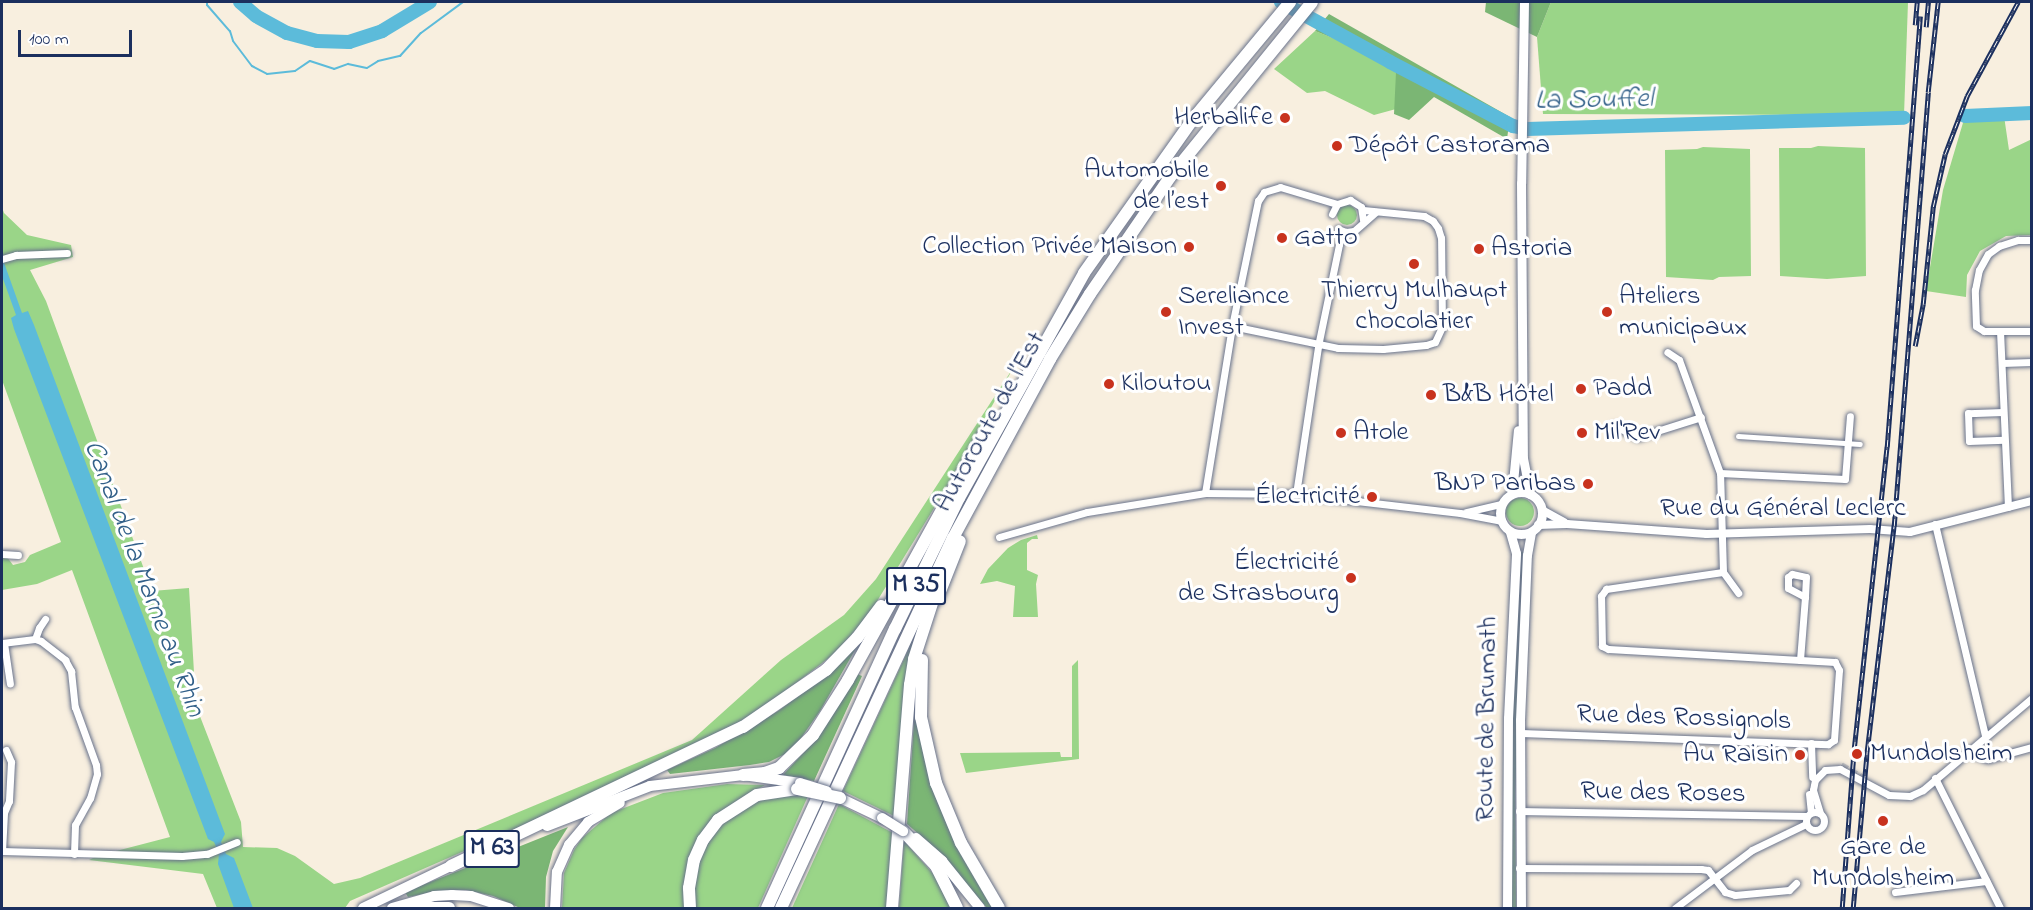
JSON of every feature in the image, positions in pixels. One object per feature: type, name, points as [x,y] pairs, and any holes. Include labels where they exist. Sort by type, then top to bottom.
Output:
[{"type":"highway","name":"Autoroute de l’Est","points":[[767,909],[895,629],[959,498],[1084,273],[1192,119],[1290,2]]},
{"type":"highway","name":"Autoroute de l’Est","points":[[781,909],[928,589],[1011,429],[1084,303],[1136,225],[1207,128],[1312,2]]},
{"type":"highway","points":[[743,775],[765,773],[779,768],[813,735],[848,680],[973,451],[1084,273]]},
{"type":"highway","points":[[892,909],[908,706],[914,659],[933,597],[990,483],[1011,429]]},
{"type":"highway","points":[[960,542],[937,598],[927,637],[921,665],[921,717],[928,758],[944,806],[961,843],[999,909]]},
{"type":"highway","points":[[451,866],[696,751],[779,704],[826,670],[857,638],[920,548]]},
{"type":"highway","points":[[690,909],[689,888],[694,860],[703,840],[718,820],[757,795],[799,786],[840,798]]},
{"type":"highway","points":[[903,831],[920,845],[944,879],[957,909]]},
{"type":"highway","points":[[414,909],[449,909]]},
{"type":"main road","points":[[1524,2],[1523,458],[1530,494]]},
{"type":"main road","points":[[1512,493],[1530,494],[1537,500],[1542,510],[1534,528],[1524,534],[1510,532],[1502,521],[1502,504],[1512,493],[1523,349]]},
{"type":"main road","name":"Route de Brumath","points":[[1521,909],[1519,811],[1532,588],[1527,581],[1534,528]]},
{"type":"main road","name":"Route de Brumath","points":[[1507,909],[1508,741],[1515,553],[1510,532]]},
{"type":"main road","name":"M 63","points":[[363,909],[451,866],[650,786],[743,775],[799,786]]},
{"type":"main road","points":[[555,909],[557,872],[569,845],[578,833],[600,814],[614,806],[682,782]]},
{"type":"main road","points":[[840,798],[903,831]]},
{"type":"main road","points":[[920,845],[942,861],[980,909]]},
{"type":"main road","points":[[1502,909],[1507,891]]},
{"type":"main road","name":"M 63","points":[[392,909],[434,896],[452,895],[471,896],[509,909]]},
{"type":"street","points":[[1205,493],[1232,326],[1258,201],[1264,192],[1280,187],[1324,202],[1337,204],[1350,200],[1363,210],[1424,216],[1438,228],[1441,238],[1440,335],[1435,342],[1383,349],[1318,346],[1232,326]]},
{"type":"street","points":[[1324,202],[1332,214],[1333,222],[1342,231]]},
{"type":"street","points":[[1332,214],[1337,204]]},
{"type":"street","points":[[1342,231],[1359,228],[1363,220],[1363,210]]},
{"type":"street","points":[[1363,220],[1376,212]]},
{"type":"street","points":[[1296,494],[1318,346],[1342,231]]},
{"type":"street","points":[[2031,240],[2012,241],[1988,254],[1979,270],[1975,290],[1976,326],[1984,331],[2031,331]]},
{"type":"street","points":[[2,259],[10,256],[67,253]]},
{"type":"street","points":[[2000,331],[2008,507]]},
{"type":"street","points":[[1667,352],[1679,360],[1720,473],[1723,572],[1738,592]]},
{"type":"street","points":[[2002,363],[2031,362]]},
{"type":"street","points":[[2003,412],[1968,413],[1969,441],[2004,440]]},
{"type":"street","points":[[1720,473],[1845,479],[1850,416]]},
{"type":"street","points":[[1615,426],[1638,437],[1701,417]]},
{"type":"street","points":[[1738,436],[1860,444]]},
{"type":"street","points":[[999,537],[1087,512],[1205,493],[1296,494],[1460,513],[1502,521]]},
{"type":"street","name":"Rue du Général Leclerc","points":[[1534,528],[1568,524],[1721,534],[1870,529],[1910,532],[2031,501]]},
{"type":"street","points":[[1460,513],[1502,504]]},
{"type":"street","name":"Rue du Général Leclerc","points":[[1542,510],[1568,524]]},
{"type":"street","points":[[1935,524],[1985,736]]},
{"type":"street","points":[[2,554],[18,555]]},
{"type":"street","points":[[1723,572],[1606,589],[1601,596],[1602,646],[1608,649],[1833,661],[1839,666],[1834,740],[1828,744],[1811,743]]},
{"type":"street","points":[[1800,660],[1805,597]]},
{"type":"street","points":[[35,639],[45,619]]},
{"type":"street","points":[[10,684],[3,643],[35,639],[69,665],[75,707],[96,765],[97,774],[92,792],[75,825],[74,854]]},
{"type":"street","points":[[1812,777],[1822,767],[1840,767],[1869,784],[1887,791],[1904,793],[1935,778],[2031,698]]},
{"type":"street","name":"Rue des Rossignols","points":[[1522,730],[1811,743],[1812,777],[1808,818]]},
{"type":"street","points":[[1976,743],[1984,758]]},
{"type":"street","points":[[1966,752],[1984,758],[2031,747]]},
{"type":"street","points":[[6,750],[11,762],[11,772],[9,801],[4,813],[2,851],[182,856],[207,854],[235,843]]},
{"type":"street","points":[[1675,909],[1760,845],[1808,818],[1813,830],[1822,827],[1824,821],[1813,794],[1815,780],[1825,770],[1840,767]]},
{"type":"street","points":[[1935,778],[2000,909]]},
{"type":"street","name":"Rue des Roses","points":[[1519,811],[1808,818],[1820,813]]},
{"type":"street","points":[[1519,868],[1701,868],[1708,870],[1725,892],[1735,895],[1789,890],[1796,883]]},
{"type":"street","points":[[1895,892],[1986,881]]},
{"type":"green space","points":[[1486,2],[1551,2],[1537,37],[1485,12]]},
{"type":"green space","points":[[1551,2],[1908,2],[1904,115],[1543,114],[1537,37]]},
{"type":"green space","points":[[1329,14],[1510,117],[1507,139],[1434,97],[1409,120],[1394,114],[1396,72],[1343,42],[1315,31]]},
{"type":"green space","points":[[1315,31],[1343,42],[1396,72],[1396,109],[1374,115],[1325,91],[1307,93],[1274,69]]},
{"type":"green space","points":[[1965,116],[2004,116],[2009,150],[2032,139],[2031,235],[2006,236],[1980,251],[1967,275],[1966,297],[1926,291],[1943,190]]},
{"type":"green space","points":[[1818,146],[1865,148],[1866,276],[1827,279],[1780,276],[1779,148]]},
{"type":"green space","points":[[1703,147],[1750,149],[1751,276],[1719,277],[1713,280],[1666,277],[1665,150]]},
{"type":"green space","points":[[1347,205],[1354,208],[1357,215],[1354,222],[1347,225],[1340,222],[1337,215],[1340,208]]},
{"type":"green space","points":[[2,207],[4,213],[27,235],[71,245],[73,257],[30,270],[46,301],[152,591],[189,588],[196,706],[241,822],[243,847],[277,848],[295,856],[334,884],[360,878],[692,740],[781,660],[844,615],[876,579],[1015,365],[939,500],[868,616],[834,654],[770,703],[730,728],[524,825],[350,901],[345,908],[217,908],[203,874],[89,860],[170,837],[72,570],[37,584],[2,590],[2,558],[7,557],[13,565],[25,562],[30,555],[61,542],[2,380]]},
{"type":"green space","points":[[1520,498],[1530,502],[1534,512],[1530,522],[1520,526],[1510,522],[1506,512],[1510,502]]},
{"type":"green space","points":[[1037,535],[1038,539],[1032,539],[1027,543],[1027,570],[1038,575],[1036,584],[1038,617],[1013,617],[1015,586],[997,581],[980,584],[988,569],[1008,548],[1021,540]]},
{"type":"green space","points":[[1518,552],[1524,552],[1515,794],[1516,908],[1511,908],[1510,800]]},
{"type":"green space","points":[[912,642],[914,642],[894,816],[843,791]]},
{"type":"green space","points":[[859,643],[820,711],[799,741],[785,754],[769,762],[750,765],[670,774],[667,770],[715,748],[778,711],[832,671]]},
{"type":"green space","points":[[1078,660],[1079,759],[966,773],[960,753],[1060,752],[1061,757],[1072,757],[1072,666]]},
{"type":"green space","points":[[857,674],[862,676],[814,781],[783,775],[817,738]]},
{"type":"green space","points":[[915,707],[935,796],[951,832],[994,908],[987,908],[937,850],[907,824]]},
{"type":"green space","points":[[727,784],[765,785],[723,810],[704,831],[686,908],[562,908],[564,873],[574,850],[582,838],[611,813],[663,793]]},
{"type":"green space","points":[[783,794],[808,796],[758,908],[694,908],[696,868],[714,831],[751,802]]},
{"type":"green space","points":[[839,804],[893,833],[887,908],[792,908]]},
{"type":"green space","points":[[568,827],[553,851],[546,877],[545,908],[520,908],[493,896],[466,890],[433,892],[408,897],[405,892]]},
{"type":"green space","points":[[904,841],[936,877],[952,908],[899,908]]},
{"type":"water","points":[[2,257],[22,313],[28,311],[34,325],[225,834],[221,842],[226,854],[234,858],[253,908],[234,908],[218,864],[219,853],[214,842],[208,839],[14,329],[11,318],[16,315],[2,276]]},
{"type":"waterway","points":[[207,2],[207,5],[230,31],[233,41],[252,66],[267,74],[295,71],[310,61],[334,69],[348,64],[367,68],[378,61],[400,56],[421,33],[463,2]]},
{"type":"waterway","name":"La Souffel","points":[[240,2],[256,16],[287,33],[317,41],[349,42],[382,31],[430,2]]},
{"type":"waterway","name":"La Souffel","points":[[1281,2],[1513,126],[1527,129],[1904,118]]},
{"type":"waterway","name":"La Souffel","points":[[1965,116],[2032,113]]},
{"type":"tunnel","points":[[1841,765],[1865,779]]},
{"type":"railway","points":[[1915,25],[1917,2]]},
{"type":"railway","points":[[1926,27],[1928,2]]},
{"type":"railway","points":[[1853,908],[1867,751],[1894,526],[1928,92],[1938,2]]},
{"type":"railway","points":[[1915,346],[1923,304],[1933,207],[1945,154],[1967,96],[2018,2]]},
{"type":"railway","points":[[1842,908],[1854,749],[1887,447],[1920,16]]},
{"type":"place","name":"Herbalife","points":[[1285,118]]},
{"type":"place","name":"Dépôt Castorama","points":[[1337,146]]},
{"type":"place","name":"Automobile de l’est","points":[[1221,186]]},
{"type":"place","name":"Gatto","points":[[1282,238]]},
{"type":"place","name":"Collection Privée Maison","points":[[1189,247]]},
{"type":"place","name":"Astoria","points":[[1479,249]]},
{"type":"place","name":"Thierry Mulhaupt chocolatier","points":[[1414,264]]},
{"type":"place","name":"Sereliance Invest","points":[[1166,312]]},
{"type":"place","name":"Ateliers municipaux","points":[[1607,312]]},
{"type":"place","name":"Kiloutou","points":[[1109,384]]},
{"type":"place","name":"Padd","points":[[1581,389]]},
{"type":"place","name":"B&B Hôtel","points":[[1431,395]]},
{"type":"place","name":"Atole","points":[[1341,433]]},
{"type":"place","name":"Mil'Rev","points":[[1582,433]]},
{"type":"place","name":"BNP Paribas","points":[[1588,484]]},
{"type":"place","name":"Électricité","points":[[1372,497]]},
{"type":"place","name":"Électricité de Strasbourg","points":[[1351,578]]},
{"type":"place","name":"Mundolsheim","points":[[1857,754]]},
{"type":"place","name":"Au Raisin","points":[[1800,755]]},
{"type":"place","name":"Gare de Mundolsheim","points":[[1883,821]]},
{"type":"water label","name":"Canal de la Marne au Rhin","points":[[143,579]]}]
